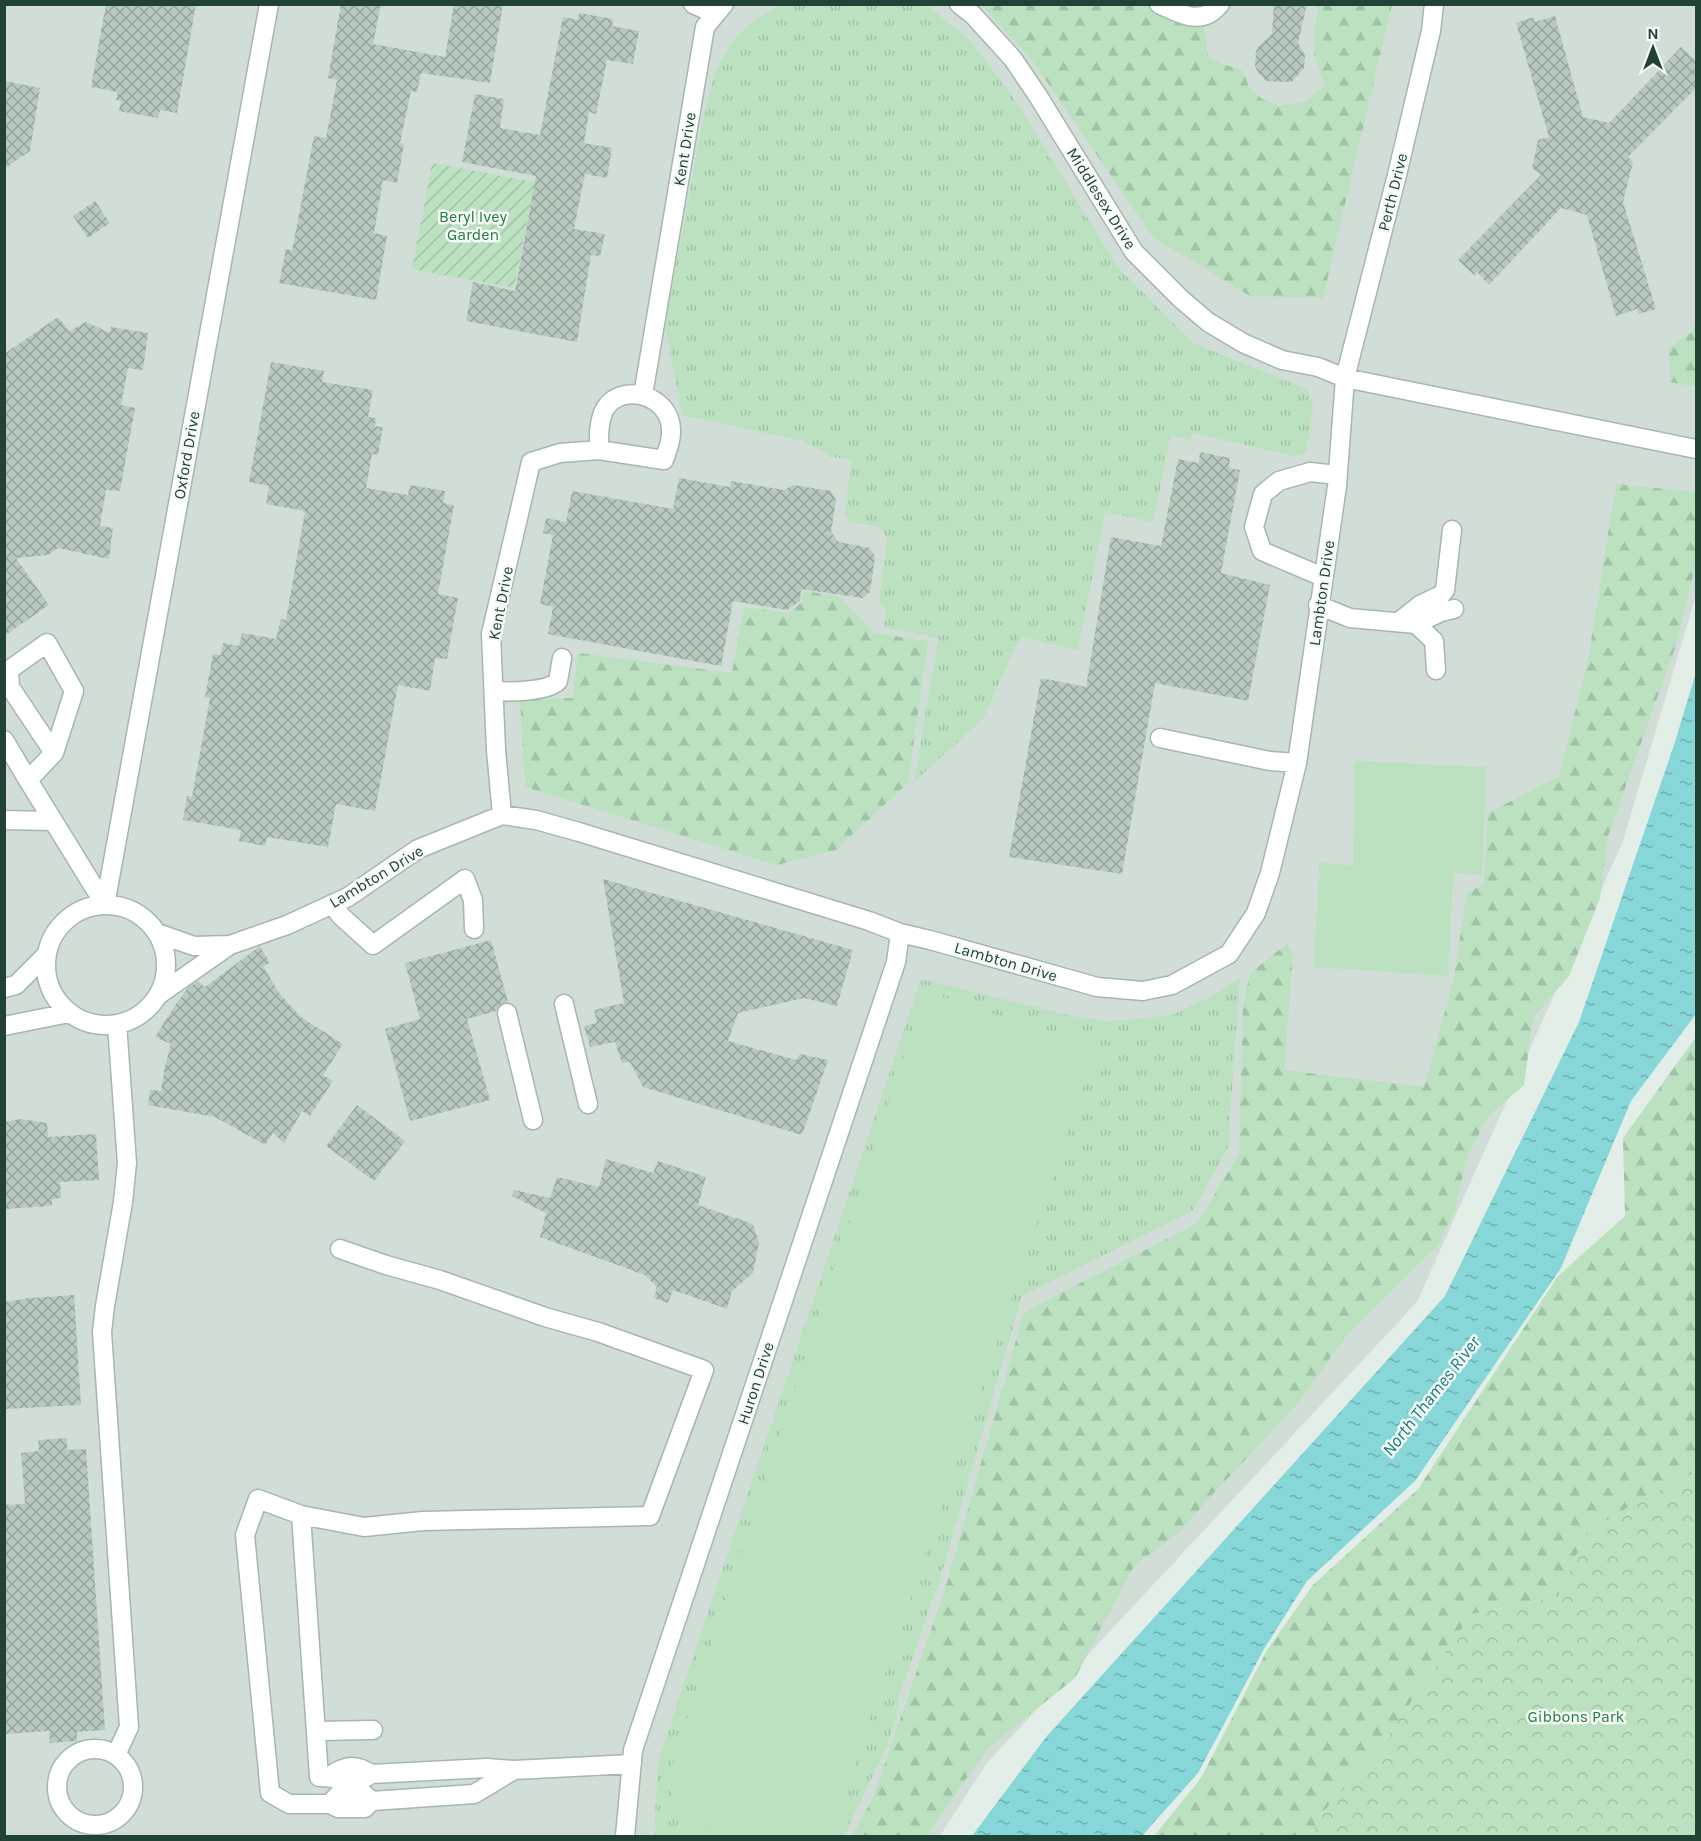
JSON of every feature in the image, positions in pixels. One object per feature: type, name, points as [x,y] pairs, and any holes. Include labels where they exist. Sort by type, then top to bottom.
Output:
[{"type":"street","name":"Oxford Drive","points":[[105,905],[269,4]]},
{"type":"street","name":"Kent Drive","points":[[502,815],[496,750],[491,634],[531,462],[561,453],[599,450],[664,460],[671,433],[670,422],[662,405],[643,395],[705,27],[720,9],[693,4]]},
{"type":"street","name":"Middlesex Drive","points":[[959,4],[973,15],[1013,58],[1134,252],[1181,299],[1208,322],[1243,344],[1282,360],[1318,368],[1345,378],[1689,448]]},
{"type":"street","points":[[1159,4],[1187,18],[1203,17],[1220,4]]},
{"type":"street","name":"Perth Drive","points":[[1345,378],[1431,31],[1434,4]]},
{"type":"street","name":"Lambton Drive","points":[[154,928],[194,946],[230,945],[287,925],[348,897],[418,849],[502,815],[536,820],[579,832],[869,921],[900,933],[1097,987],[1143,991],[1172,985],[1229,954],[1256,913],[1270,873],[1297,764],[1337,475],[1345,378]]},
{"type":"street","points":[[599,450],[603,411],[622,396],[643,395]]},
{"type":"street","points":[[1323,577],[1262,551],[1254,527],[1263,494],[1279,481],[1310,472],[1337,475]]},
{"type":"street","points":[[1408,623],[1420,605],[1441,595],[1445,590],[1452,530]]},
{"type":"street","points":[[1318,605],[1350,618],[1408,623],[1454,609]]},
{"type":"street","points":[[1408,623],[1434,641],[1436,670]]},
{"type":"street","points":[[28,780],[54,753],[74,691],[47,643],[9,670],[10,687],[54,753]]},
{"type":"street","points":[[495,691],[510,692],[553,686],[558,681],[562,658]]},
{"type":"street","points":[[1160,738],[1270,761],[1297,764]]},
{"type":"street","points":[[4,740],[105,905]]},
{"type":"street","points":[[4,820],[52,821]]},
{"type":"street","points":[[332,904],[341,916],[373,945],[465,879],[472,900],[474,929]]},
{"type":"street","points":[[105,905],[129,909],[154,928],[164,949],[166,975],[160,994],[145,1011],[134,1019],[117,1024],[96,1024],[69,1013],[53,993],[46,972],[47,954],[51,942],[64,923],[82,910],[105,905]]},
{"type":"street","name":"Huron Drive","points":[[625,1836],[633,1750],[896,962],[900,933]]},
{"type":"street","name":"Lambton Drive","points":[[160,994],[230,945]]},
{"type":"street","points":[[4,988],[16,985],[47,954]]},
{"type":"street","points":[[564,1004],[588,1104]]},
{"type":"street","points":[[4,1026],[69,1013]]},
{"type":"street","points":[[507,1013],[533,1120]]},
{"type":"street","points":[[116,1755],[129,1727],[102,1332],[127,1163],[117,1024]]},
{"type":"street","points":[[340,1250],[598,1332],[704,1370],[650,1516],[423,1521],[364,1527],[301,1515],[258,1499],[245,1535],[270,1793],[289,1804],[330,1804],[337,1796],[364,1794],[372,1801],[474,1794],[514,1770]]},
{"type":"street","points":[[301,1515],[319,1777],[328,1777],[341,1768],[361,1767],[371,1774],[632,1764]]},
{"type":"street","points":[[317,1731],[373,1730]]},
{"type":"street","points":[[90,1748],[102,1748],[116,1755],[128,1766],[133,1777],[134,1790],[131,1802],[124,1812],[103,1825],[90,1825],[78,1821],[60,1804],[57,1788],[62,1768],[69,1758],[90,1748]]},
{"type":"shaded area","points":[[5,5],[1696,5],[1696,595],[1623,841],[1417,1302],[986,1764],[940,1836],[5,1836]]},
{"type":"green space","points":[[782,4],[926,5],[969,39],[1018,104],[1117,266],[1193,343],[1307,389],[1314,404],[1306,453],[1294,456],[1192,433],[1190,440],[1171,435],[1153,522],[1105,512],[1078,651],[1020,636],[983,719],[914,782],[938,638],[884,627],[886,608],[879,603],[887,537],[879,527],[850,522],[844,515],[852,460],[832,457],[803,441],[682,415],[665,326],[702,124],[715,72],[736,37],[757,18]]},
{"type":"green space","points":[[981,5],[1151,5],[1203,24],[1209,59],[1243,71],[1249,87],[1262,99],[1280,105],[1303,103],[1325,86],[1314,54],[1317,5],[1392,5],[1323,298],[1250,296],[1153,237],[1032,60]]},
{"type":"green space","name":"Beryl Ivey Garden","points":[[432,163],[535,182],[514,288],[412,269]]},
{"type":"green space","points":[[1696,324],[1696,387],[1670,382],[1669,347],[1692,332]]},
{"type":"green space","points":[[1616,484],[1696,492],[1696,564],[1676,645],[1608,836],[1600,898],[1569,976],[1533,1018],[1524,1085],[1489,1115],[1468,1154],[1455,1210],[1437,1246],[1346,1335],[1300,1401],[1180,1532],[1134,1566],[1075,1678],[987,1749],[926,1836],[852,1836],[873,1798],[946,1586],[1024,1312],[1198,1223],[1239,1153],[1243,1003],[1250,973],[1288,943],[1293,956],[1284,1070],[1424,1087],[1453,982],[1467,893],[1484,884],[1488,813],[1559,776],[1588,660]]},
{"type":"green space","points":[[803,591],[838,596],[874,633],[928,641],[908,783],[836,850],[777,865],[525,787],[520,700],[572,698],[578,653],[732,673],[743,607],[789,613],[802,602]]},
{"type":"green space","points":[[1355,761],[1486,767],[1482,875],[1453,873],[1449,976],[1314,967],[1319,863],[1353,865]]},
{"type":"green space","points":[[1240,977],[1228,1148],[1192,1211],[1022,1296],[940,1579],[899,1696],[896,1717],[887,1746],[844,1836],[654,1836],[658,1761],[921,979],[1077,1017],[1104,1021],[1174,1014],[1208,998]]},
{"type":"green space","points":[[925,991],[1096,1048],[834,1826],[819,1836],[734,1836],[681,1815],[670,1791],[673,1762]]},
{"type":"green space","points":[[1696,1037],[1696,1472],[1646,1497],[1587,1532],[1558,1597],[1472,1614],[1371,1760],[1324,1811],[1309,1836],[1154,1836],[1201,1778],[1267,1650],[1313,1585],[1418,1489],[1558,1276],[1625,1216],[1623,1138]]},
{"type":"green space","name":"Gibbons Park","points":[[1696,1472],[1696,1836],[1309,1836],[1324,1811],[1371,1760],[1472,1614],[1558,1597],[1587,1532],[1646,1497]]},
{"type":"water","name":"North Thames River","points":[[1696,672],[1696,1014],[1631,1101],[1561,1268],[1415,1481],[1307,1581],[1264,1649],[1198,1773],[1142,1836],[972,1836],[1046,1737],[1445,1296],[1579,1022],[1675,742]]},
{"type":"building","points":[[106,4],[196,4],[177,113],[160,110],[158,118],[119,111],[121,101],[116,100],[118,92],[91,87]]},
{"type":"building","points":[[341,4],[381,4],[373,44],[445,57],[454,4],[503,4],[490,83],[421,73],[417,92],[411,91],[400,143],[404,144],[397,183],[383,180],[374,233],[387,236],[376,300],[279,283],[286,249],[292,251],[314,136],[326,138],[337,80],[328,78]]},
{"type":"building","points":[[1274,4],[1307,4],[1298,43],[1305,55],[1304,68],[1292,82],[1266,81],[1255,65],[1256,51],[1272,34]]},
{"type":"building","points":[[579,13],[613,19],[612,26],[639,31],[633,64],[607,60],[596,114],[589,112],[584,143],[612,148],[607,178],[585,174],[574,229],[605,234],[600,256],[591,255],[577,342],[466,321],[473,282],[515,291],[536,176],[462,162],[475,94],[504,99],[500,128],[540,135],[563,17],[578,20]]},
{"type":"building","points":[[1555,16],[1583,117],[1609,123],[1681,47],[1696,61],[1696,88],[1628,157],[1633,162],[1623,202],[1656,309],[1638,314],[1637,309],[1616,316],[1587,215],[1561,208],[1489,285],[1477,272],[1474,275],[1458,260],[1541,175],[1532,168],[1538,140],[1549,137],[1516,23],[1534,17],[1535,22]]},
{"type":"building","points":[[4,81],[40,88],[30,151],[4,169]]},
{"type":"building","points":[[95,201],[110,223],[88,238],[73,216]]},
{"type":"building","points":[[58,317],[69,331],[86,322],[110,333],[111,327],[148,333],[143,370],[128,368],[121,405],[135,408],[120,491],[106,490],[100,526],[113,528],[109,559],[58,548],[48,555],[16,558],[49,605],[4,636],[4,354]]},
{"type":"building","points":[[271,362],[324,371],[322,382],[373,390],[368,417],[376,418],[375,426],[383,427],[378,455],[372,454],[366,488],[408,495],[410,485],[445,491],[443,503],[454,505],[438,594],[458,598],[447,659],[435,658],[430,691],[398,685],[375,811],[336,804],[328,847],[267,837],[265,846],[239,841],[241,830],[183,820],[187,796],[192,797],[210,698],[205,697],[213,654],[221,655],[223,643],[239,646],[242,633],[276,639],[281,619],[286,620],[305,511],[266,504],[269,486],[249,482]]},
{"type":"building","points":[[1200,452],[1230,458],[1229,468],[1240,470],[1221,573],[1270,585],[1248,701],[1155,683],[1122,874],[1009,857],[1041,678],[1086,687],[1111,537],[1161,546],[1178,459],[1199,463]]},
{"type":"building","points":[[679,478],[730,487],[731,481],[784,490],[793,485],[831,491],[836,500],[831,532],[839,542],[870,548],[875,557],[870,592],[863,598],[801,589],[800,601],[787,610],[733,601],[721,666],[548,634],[553,607],[540,604],[553,535],[543,533],[546,518],[566,522],[572,491],[673,509]]},
{"type":"building","points":[[603,879],[853,950],[837,1006],[804,998],[738,1013],[728,1041],[796,1060],[800,1054],[828,1060],[802,1135],[643,1087],[630,1062],[622,1063],[615,1042],[590,1047],[584,1026],[597,1023],[594,1010],[624,1003]]},
{"type":"building","points":[[491,940],[508,1002],[500,1005],[496,1011],[467,1019],[490,1100],[410,1121],[385,1029],[420,1019],[405,963]]},
{"type":"building","points":[[260,946],[270,963],[263,966],[279,993],[301,1017],[343,1044],[323,1075],[333,1081],[310,1116],[302,1111],[284,1143],[273,1133],[265,1145],[215,1117],[148,1105],[150,1090],[161,1091],[171,1044],[155,1037],[176,1004],[188,988],[198,981],[205,987]]},
{"type":"building","points":[[357,1105],[405,1141],[374,1181],[326,1146]]},
{"type":"building","points":[[20,1119],[47,1123],[48,1137],[96,1134],[99,1180],[60,1182],[61,1198],[52,1199],[52,1206],[4,1209],[4,1122]]},
{"type":"building","points":[[606,1159],[653,1173],[658,1161],[706,1177],[698,1205],[753,1224],[759,1243],[753,1273],[732,1291],[727,1309],[673,1290],[668,1303],[654,1298],[657,1287],[645,1275],[540,1237],[546,1213],[512,1196],[514,1190],[550,1198],[557,1177],[599,1187]]},
{"type":"building","points":[[74,1295],[81,1405],[4,1409],[4,1302]]},
{"type":"building","points":[[67,1438],[67,1450],[86,1449],[105,1730],[77,1732],[77,1741],[50,1743],[49,1731],[4,1734],[4,1505],[25,1504],[21,1453],[39,1451],[38,1440]]}]
